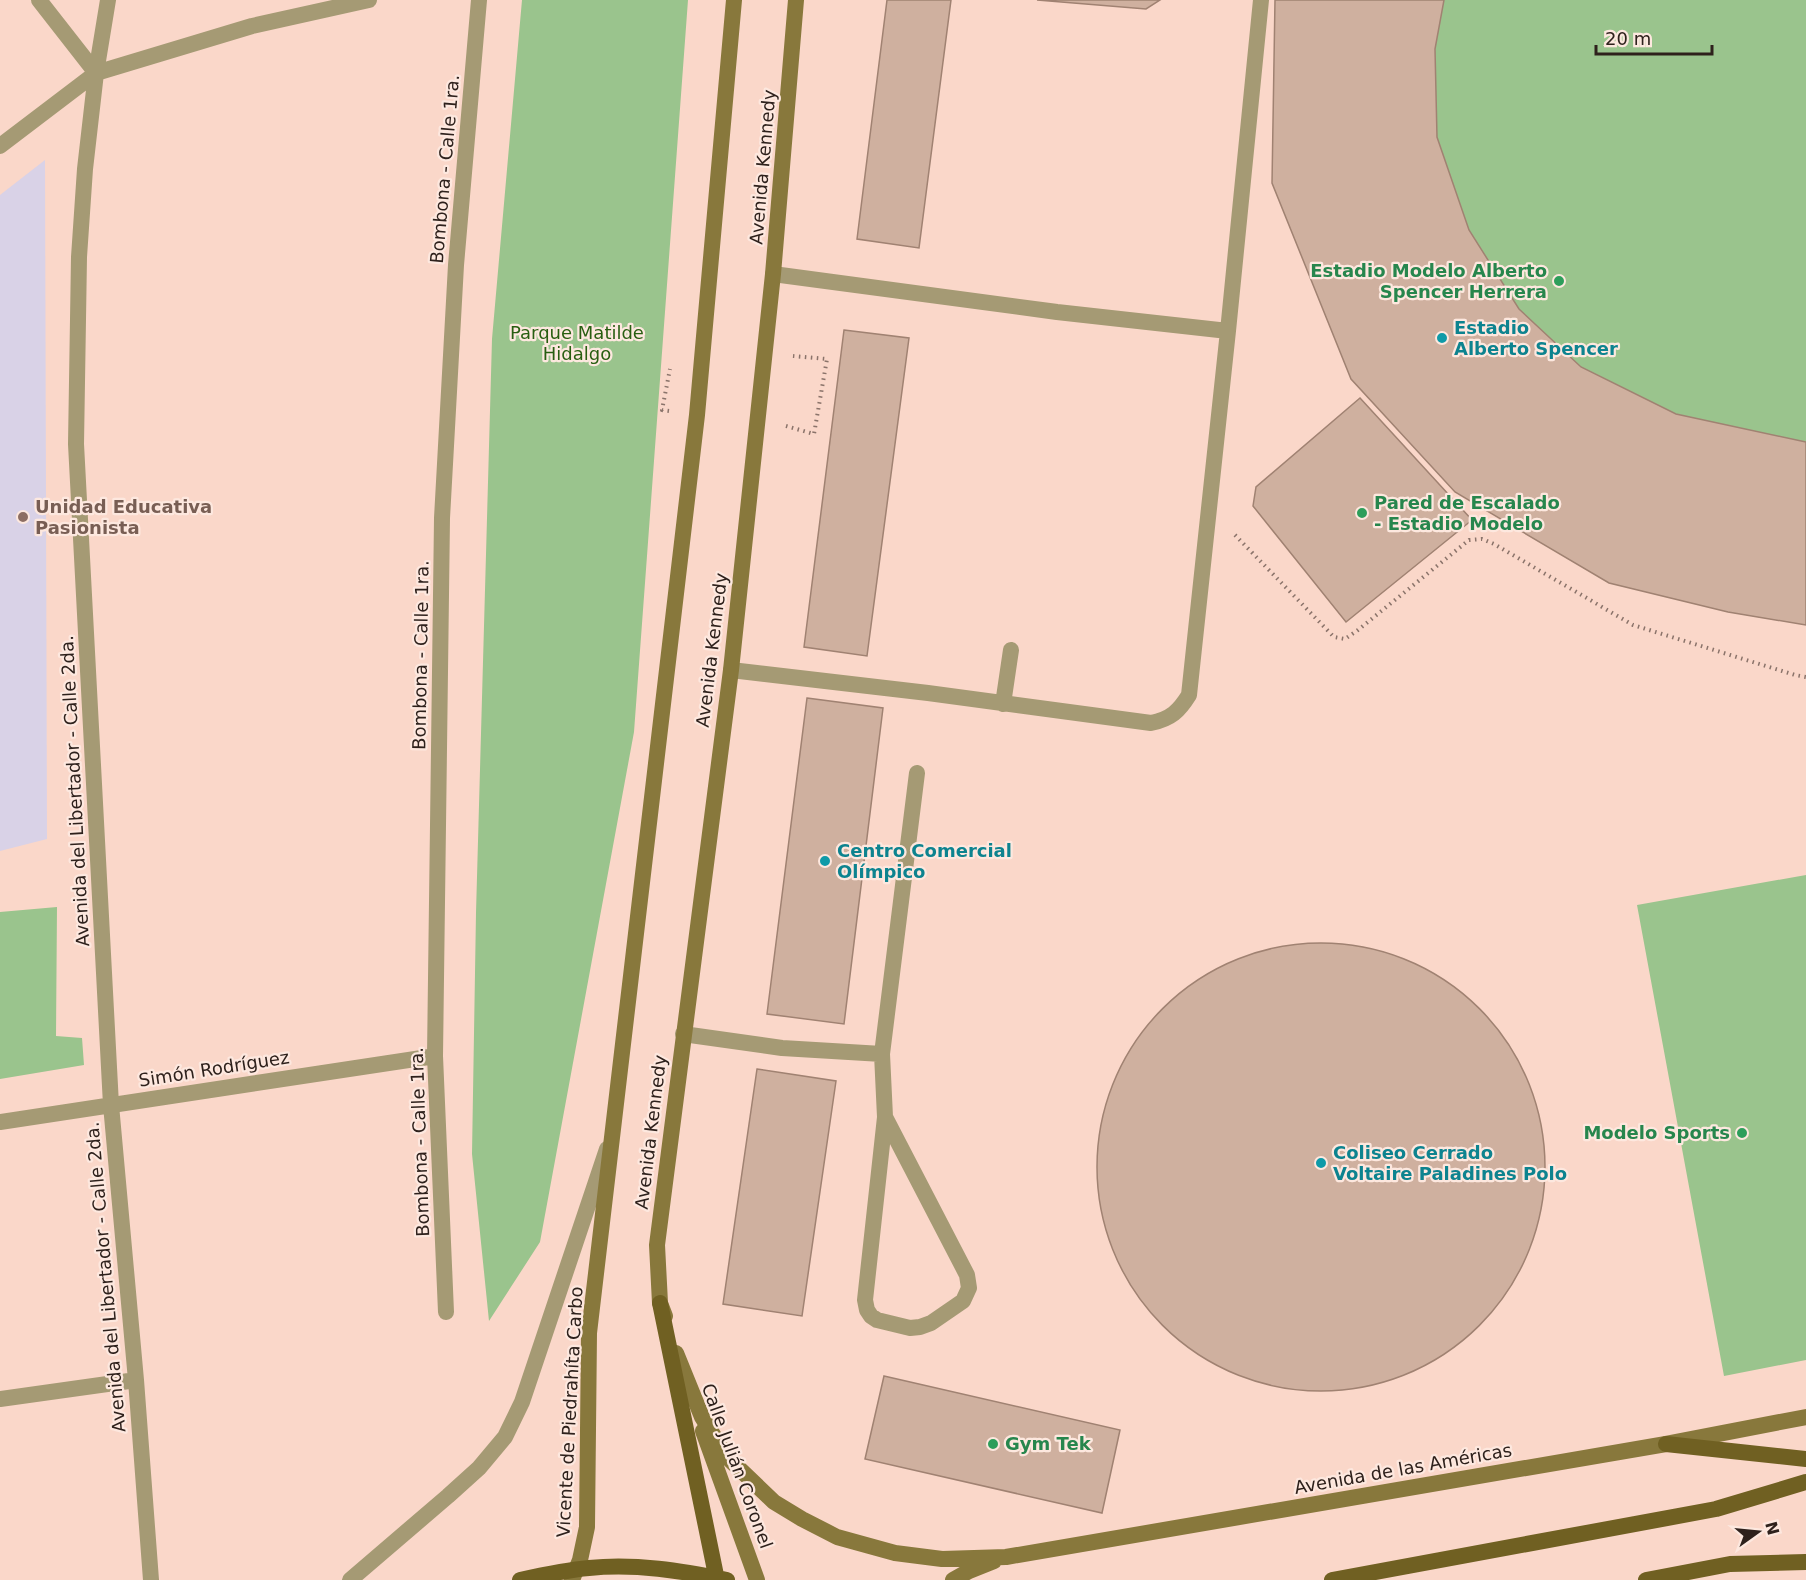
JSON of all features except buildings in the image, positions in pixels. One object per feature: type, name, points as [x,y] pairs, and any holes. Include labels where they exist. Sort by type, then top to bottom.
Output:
[{"type":"main road","points":[[611,1136],[697,416],[734,0]]},
{"type":"main road","name":"Avenida Kennedy","points":[[680,1366],[660,1303],[657,1245],[731,670],[773,274],[796,0]]},
{"type":"main road","name":"Vicente de Piedrahíta Carbo","points":[[572,1580],[580,1560],[587,1527],[590,1333],[611,1136]]},
{"type":"main road","points":[[660,1303],[717,1580]]},
{"type":"main road","points":[[680,1366],[702,1417],[727,1456],[774,1502],[802,1519],[837,1537],[895,1554],[942,1559],[1006,1557]]},
{"type":"main road","name":"Calle Julián Coronel","points":[[680,1366],[757,1580]]},
{"type":"main road","name":"Avenida de las Américas","points":[[1006,1557],[1666,1444],[1806,1417]]},
{"type":"main road","points":[[1666,1444],[1806,1459]]},
{"type":"main road","points":[[1332,1580],[1716,1509],[1806,1482]]},
{"type":"main road","points":[[952,1580],[1006,1557]]},
{"type":"main road","points":[[1646,1580],[1730,1564],[1806,1562]]},
{"type":"main road","points":[[520,1580],[590,1568],[622,1566],[679,1570],[728,1580]]},
{"type":"street","points":[[39,0],[96,73]]},
{"type":"street","name":"Avenida del Libertador - Calle 2da.","points":[[108,0],[96,73],[85,169],[79,257],[76,444],[111,1105],[136,1380],[151,1580]]},
{"type":"street","points":[[0,146],[96,73],[252,26],[369,0]]},
{"type":"street","name":"Bombona - Calle 1ra.","points":[[446,1312],[435,1056],[442,518],[456,265],[479,0]]},
{"type":"street","points":[[731,670],[1152,723],[1165,720],[1175,714],[1189,695],[1261,0]]},
{"type":"street","points":[[773,274],[1057,312],[1228,331]]},
{"type":"street","points":[[1003,704],[1011,650]]},
{"type":"street","points":[[885,1117],[967,1275],[969,1288],[963,1301],[931,1323],[920,1327],[910,1328],[877,1320],[867,1310],[865,1300],[885,1117],[882,1054],[917,774]]},
{"type":"street","points":[[683,1034],[782,1048],[882,1054]]},
{"type":"street","name":"Simón Rodríguez","points":[[0,1122],[435,1056]]},
{"type":"street","points":[[350,1580],[479,1468],[505,1437],[522,1402],[611,1136]]},
{"type":"street","points":[[0,1399],[136,1380]]},
{"type":"path","points":[[757,419],[814,434],[826,359]]},
{"type":"path","points":[[1209,508],[1334,636],[1345,639],[1469,540],[1482,539],[1633,625],[1806,677]]},
{"type":"shaded area","name":"Unidad Educativa Pasionista","points":[[45,160],[47,839],[0,851],[0,195]]},
{"type":"green space","name":"Parque Matilde Hidalgo","points":[[522,0],[688,0],[634,732],[540,1242],[489,1321],[472,1154],[476,913],[492,339]]},
{"type":"green space","name":"Estadio Modelo Alberto Spencer Herrera","points":[[1275,0],[1806,0],[1806,625],[1728,612],[1609,583],[1455,492],[1351,379],[1272,183]]},
{"type":"green space","name":"Modelo Sports","points":[[1806,875],[1806,1360],[1724,1376],[1637,905]]},
{"type":"green space","points":[[57,907],[56,1036],[82,1038],[84,1065],[0,1079],[0,912]]},
{"type":"place","name":"Estadio Modelo Alberto Spencer Herrera","points":[[1559,281]]},
{"type":"place","name":"Estadio Alberto Spencer","points":[[1442,338]]},
{"type":"place","name":"Pared de Escalado - Estadio Modelo","points":[[1362,513]]},
{"type":"place","name":"Unidad Educativa Pasionista","points":[[23,517]]},
{"type":"place","name":"Centro Comercial Olímpico","points":[[825,861]]},
{"type":"place","name":"Modelo Sports","points":[[1742,1133]]},
{"type":"place","name":"Coliseo Cerrado Voltaire Paladines Polo","points":[[1321,1163]]},
{"type":"place","name":"Gym Tek","points":[[993,1444]]}]
